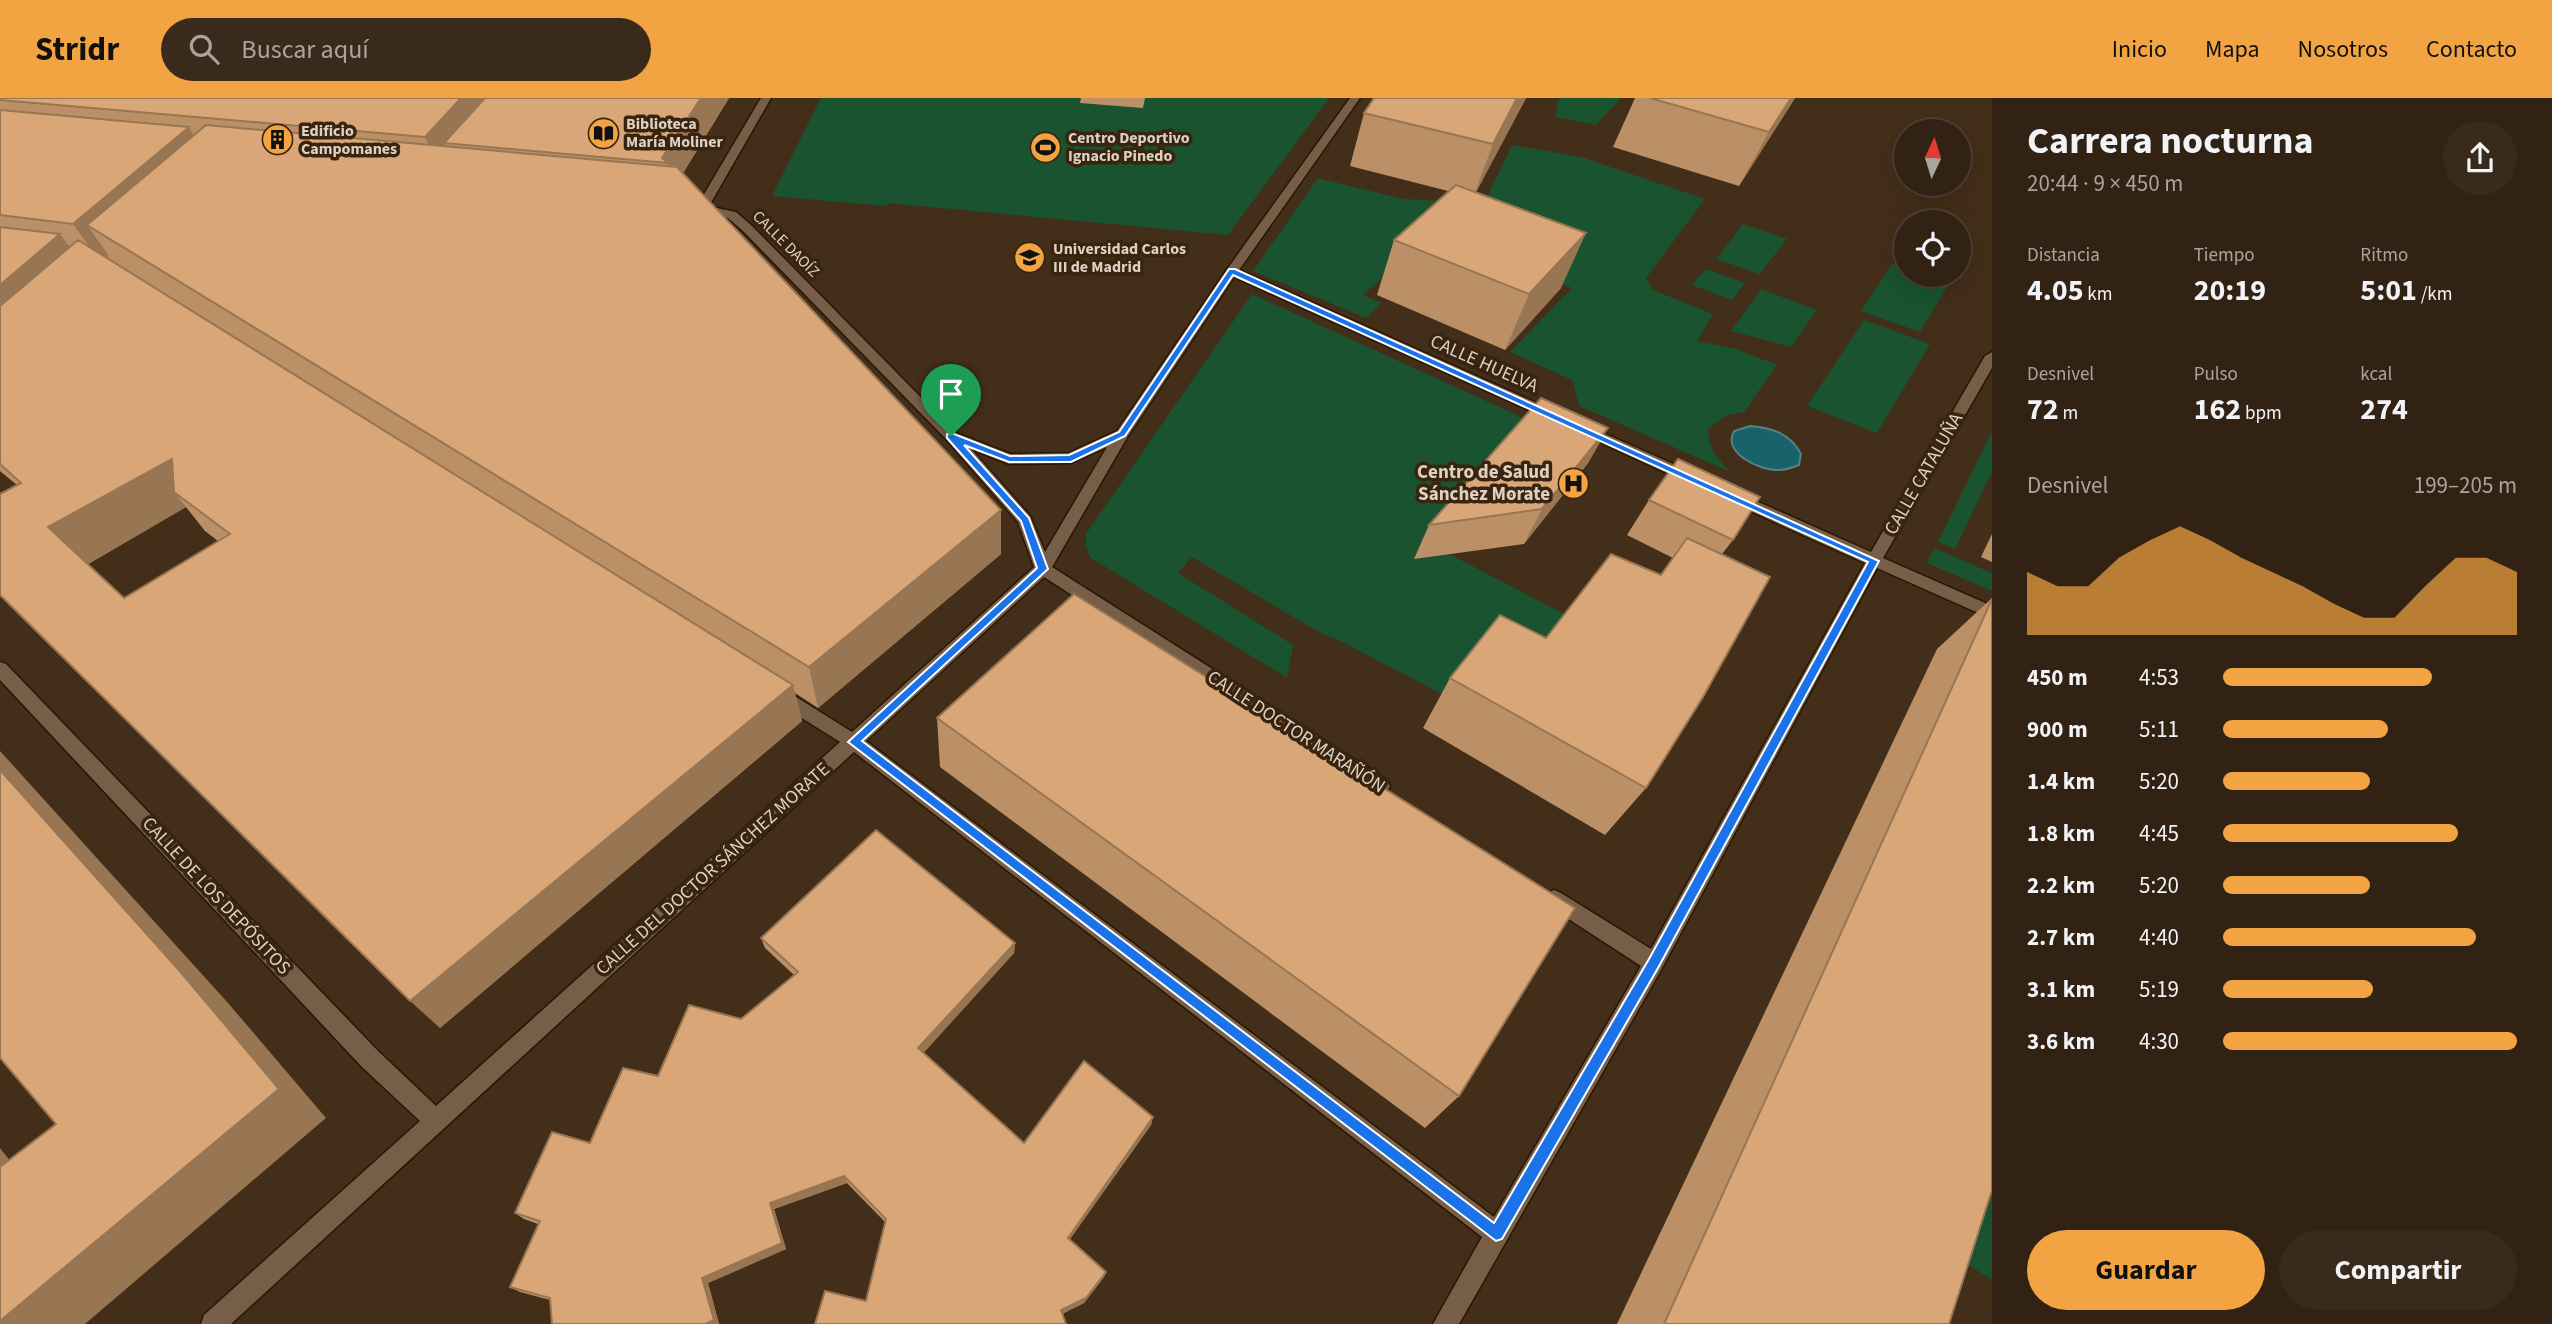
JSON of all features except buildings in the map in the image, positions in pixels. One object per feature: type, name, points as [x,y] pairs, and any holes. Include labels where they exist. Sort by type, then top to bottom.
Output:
[{"type":"street","points":[[704,206],[766,98]]},
{"type":"street","name":"CALLE DEL DOCTOR SÁNCHEZ MORATE","points":[[213,1324],[1043,569],[1122,434],[1232,271],[1355,98]]},
{"type":"street","name":"CALLE DAOÍZ","points":[[690,204],[732,215],[748,229],[951,436],[1025,520],[1043,569]]},
{"type":"street","name":"CALLE HUELVA","points":[[1232,271],[1700,482]]},
{"type":"street","name":"CALLE CATALUÑA","points":[[1445,1324],[1654,963],[1874,561],[1992,356]]},
{"type":"street","points":[[951,436],[1009,459],[1071,458],[1122,434]]},
{"type":"street","points":[[1725,493],[1992,613]]},
{"type":"street","name":"CALLE DOCTOR MARAÑÓN","points":[[1043,569],[1397,797]]},
{"type":"street","name":"CALLE DE LOS DEPÓSITOS","points":[[0,669],[370,1059],[435,1120]]},
{"type":"street","points":[[761,683],[854,742],[1496,1234]]},
{"type":"street","points":[[1537,888],[1654,963]]},
{"type":"green space","name":"Centro Deportivo Ignacio Pinedo","points":[[821,98],[1329,98],[1228,235],[888,203],[886,206],[772,196]]},
{"type":"green space","points":[[1559,98],[1621,98],[1596,125],[1555,117]]},
{"type":"green space","points":[[1512,145],[1581,157],[1705,199],[1646,278],[1653,290],[1713,314],[1697,341],[1736,349],[1777,365],[1744,412],[1727,415],[1708,429],[1715,454],[1733,473],[1579,406],[1570,379],[1510,352],[1572,288],[1432,234],[1363,295],[1381,303],[1366,318],[1253,271],[1318,178],[1403,199],[1484,203]]},
{"type":"green space","points":[[1743,224],[1787,239],[1760,274],[1716,259]]},
{"type":"green space","points":[[1893,263],[1894,287],[1947,287],[1920,332],[1861,311]]},
{"type":"green space","points":[[1706,269],[1745,283],[1732,300],[1692,285]]},
{"type":"green space","points":[[1761,289],[1817,310],[1791,347],[1731,331]]},
{"type":"green space","points":[[1252,294],[1534,423],[1428,543],[1570,617],[1532,667],[1447,697],[1337,639],[1322,634],[1192,557],[1178,573],[1293,645],[1287,678],[1091,558],[1086,547],[1086,534]]},
{"type":"green space","points":[[1864,320],[1930,344],[1877,433],[1807,406]]},
{"type":"green space","points":[[1992,431],[1992,472],[1955,549],[1938,542]]},
{"type":"green space","points":[[1934,548],[1992,573],[1992,591],[1927,563]]},
{"type":"green space","points":[[1992,1137],[1992,1280],[1953,1255]]},
{"type":"water","points":[[1750,426],[1766,428],[1786,436],[1801,454],[1799,465],[1777,470],[1761,467],[1744,459],[1733,446],[1732,439],[1734,431]]},
{"type":"place","name":"Biblioteca María Moliner","points":[[603,133]]},
{"type":"place","name":"Edificio Campomanes","points":[[278,140]]},
{"type":"place","name":"Centro Deportivo Ignacio Pinedo","points":[[1045,147]]},
{"type":"place","name":"Universidad Carlos III de Madrid","points":[[1030,258]]},
{"type":"place","name":"Centro de Salud Sánchez Morate","points":[[1573,483]]},
{"type":"route","points":[[1232,271],[1874,561],[1654,963],[1496,1234],[854,742],[1043,569],[1025,520],[951,436],[1009,459],[1071,458],[1122,434],[1232,271]]}]
